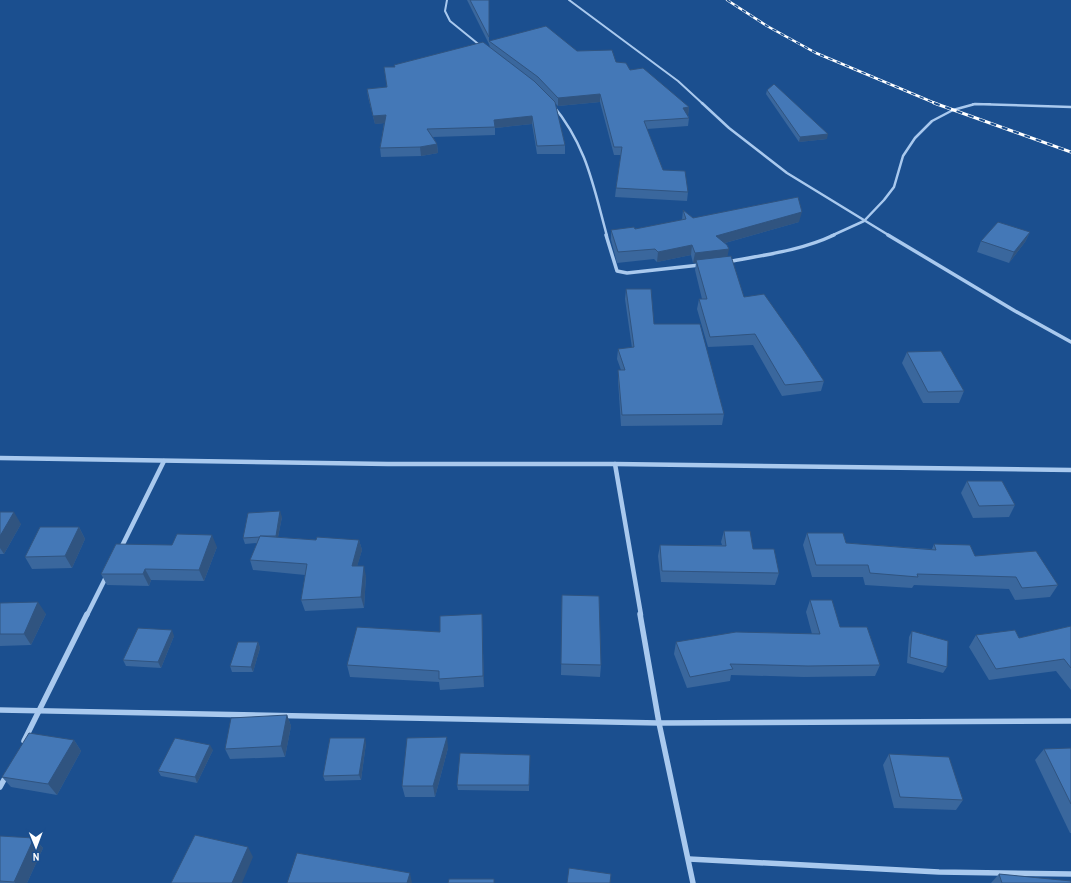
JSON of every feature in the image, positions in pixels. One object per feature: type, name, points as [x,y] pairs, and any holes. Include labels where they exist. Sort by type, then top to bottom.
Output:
[{"type":"street","points":[[447,0],[445,11],[450,21],[483,47]]},
{"type":"street","points":[[570,0],[678,81],[728,128],[787,173],[1015,311],[1071,342]]},
{"type":"street","points":[[550,102],[560,112],[579,142],[592,176],[601,216],[617,270],[627,273],[706,264]]},
{"type":"street","points":[[722,263],[788,252],[808,246],[864,221],[894,187],[903,156],[915,138],[932,121],[955,110],[975,104],[1071,107]]},
{"type":"street","points":[[0,458],[388,464],[614,464],[1071,470]]},
{"type":"street","points":[[118,553],[164,460]]},
{"type":"street","points":[[614,464],[659,722],[693,883]]},
{"type":"street","points":[[22,745],[108,575]]},
{"type":"street","points":[[0,710],[659,722],[1071,721]]},
{"type":"street","points":[[0,787],[8,773]]},
{"type":"street","points":[[689,859],[939,872],[1071,874]]},
{"type":"building","points":[[470,0],[489,0],[489,37]]},
{"type":"building","points":[[546,26],[577,51],[612,50],[616,62],[626,63],[630,70],[643,68],[689,107],[683,108],[689,118],[644,121],[663,170],[685,171],[688,192],[616,188],[622,147],[614,147],[600,94],[558,98],[538,77],[489,41]]},
{"type":"building","points":[[483,42],[534,81],[555,102],[565,145],[537,146],[532,116],[494,120],[495,127],[427,129],[437,144],[420,147],[380,148],[386,115],[373,116],[367,89],[387,87],[384,67],[395,67],[394,65]]},
{"type":"building","points":[[774,84],[828,134],[800,137],[767,90]]},
{"type":"building","points":[[798,197],[802,212],[716,236],[727,245],[729,249],[695,253],[692,245],[658,252],[655,249],[618,252],[611,230],[634,227],[635,229],[686,219],[683,210],[693,218]]},
{"type":"building","points":[[998,222],[1030,232],[1014,252],[981,241]]},
{"type":"building","points":[[731,256],[744,297],[764,294],[824,381],[785,385],[755,334],[710,337],[699,299],[707,299],[696,260]]},
{"type":"building","points":[[626,289],[651,289],[654,324],[700,324],[724,414],[622,415],[618,370],[625,370],[618,349],[634,347]]},
{"type":"building","points":[[941,351],[964,391],[928,392],[907,352]]},
{"type":"building","points":[[967,481],[1002,481],[1015,505],[979,506]]},
{"type":"building","points":[[280,511],[276,536],[243,538],[248,513]]},
{"type":"building","points":[[0,512],[14,512],[0,536]]},
{"type":"building","points":[[40,527],[79,527],[65,556],[25,557]]},
{"type":"building","points":[[724,531],[750,531],[753,549],[774,549],[779,573],[662,571],[660,545],[726,546]]},
{"type":"building","points":[[807,533],[843,533],[846,543],[936,550],[934,544],[970,545],[975,556],[1036,551],[1058,585],[1022,588],[1016,577],[917,574],[918,577],[870,573],[868,565],[816,565]]},
{"type":"building","points":[[177,534],[212,535],[199,570],[145,569],[143,574],[101,574],[116,544],[172,545]]},
{"type":"building","points":[[260,536],[316,540],[317,537],[359,540],[352,566],[364,566],[361,597],[301,600],[307,564],[250,560]]},
{"type":"building","points":[[562,595],[599,596],[601,665],[561,664]]},
{"type":"building","points":[[810,600],[832,600],[840,627],[867,627],[880,665],[808,666],[730,664],[733,669],[690,677],[676,642],[736,632],[820,634]]},
{"type":"building","points":[[38,602],[24,634],[0,634],[0,603]]},
{"type":"building","points":[[482,614],[483,676],[439,679],[439,671],[347,665],[357,627],[440,632],[440,616]]},
{"type":"building","points":[[1071,626],[1071,668],[1064,659],[996,669],[976,635],[1015,630],[1019,638]]},
{"type":"building","points":[[138,628],[172,630],[158,662],[123,660]]},
{"type":"building","points":[[912,631],[948,641],[947,667],[910,657]]},
{"type":"building","points":[[238,642],[258,642],[251,667],[230,666]]},
{"type":"building","points":[[287,715],[281,746],[225,749],[231,718]]},
{"type":"building","points":[[29,733],[74,740],[48,784],[2,777]]},
{"type":"building","points":[[447,737],[433,786],[402,786],[407,738]]},
{"type":"building","points":[[175,738],[210,745],[195,777],[158,771]]},
{"type":"building","points":[[330,738],[365,738],[359,775],[323,776]]},
{"type":"building","points":[[1071,748],[1071,804],[1044,749]]},
{"type":"building","points":[[460,753],[530,755],[529,785],[457,785]]},
{"type":"building","points":[[889,754],[949,757],[963,800],[900,797]]},
{"type":"building","points":[[195,835],[248,847],[232,883],[171,883]]},
{"type":"building","points":[[0,836],[34,838],[14,882],[0,881]]},
{"type":"building","points":[[297,853],[410,873],[407,883],[287,883]]},
{"type":"building","points":[[569,868],[611,874],[610,883],[567,883]]},
{"type":"building","points":[[999,874],[1071,881],[1071,883],[1002,883]]},
{"type":"building","points":[[449,879],[494,879],[494,883],[448,883]]},
{"type":"railway","points":[[727,0],[767,26],[816,53],[937,104]]},
{"type":"railway","points":[[934,103],[1071,152]]}]
